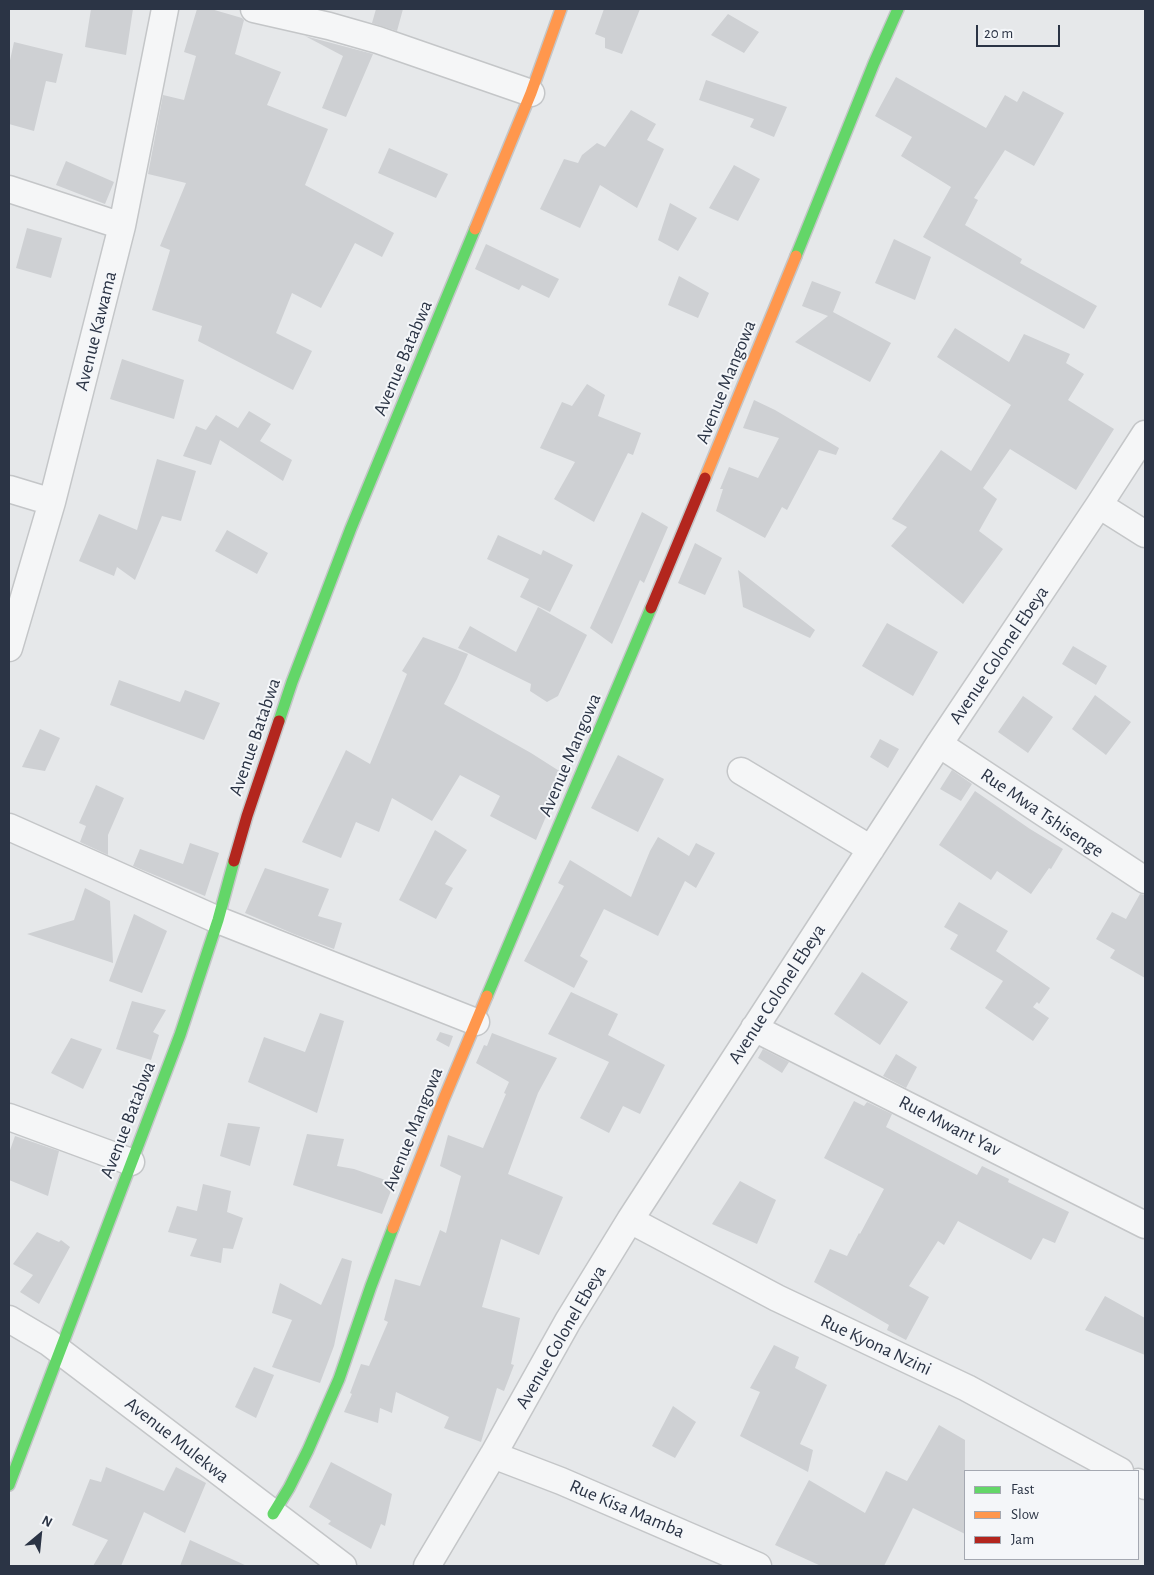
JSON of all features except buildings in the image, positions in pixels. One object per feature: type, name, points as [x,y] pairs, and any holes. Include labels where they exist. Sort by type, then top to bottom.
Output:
[{"type":"street","name":"Avenue Kawama","points":[[9,648],[52,502],[122,226],[165,9]]},
{"type":"street","points":[[254,9],[330,26],[378,40],[531,93]]},
{"type":"street","name":"Avenue Batabwa","points":[[9,1485],[180,1035],[218,920],[247,816],[295,673],[351,528],[531,93],[561,9]]},
{"type":"street","name":"Avenue Mangowa","points":[[273,1514],[289,1488],[308,1450],[339,1380],[371,1286],[408,1189],[476,1022],[602,727],[767,329],[874,63],[898,9]]},
{"type":"street","points":[[9,189],[122,226]]},
{"type":"street","name":"Avenue Colonel Ebeya","points":[[427,1566],[493,1455],[568,1322],[630,1220],[939,744],[1145,434]]},
{"type":"street","points":[[9,489],[52,502]]},
{"type":"street","points":[[1099,505],[1145,534]]},
{"type":"street","name":"Rue Mwa Tshisenge","points":[[939,744],[1145,880]]},
{"type":"street","points":[[741,771],[871,849]]},
{"type":"street","points":[[9,827],[218,920],[476,1022]]},
{"type":"street","name":"Rue Mwant Yav","points":[[754,1028],[1145,1225]]},
{"type":"street","points":[[9,1117],[131,1162]]},
{"type":"street","name":"Rue Kyona Nzini","points":[[630,1220],[777,1298],[967,1388],[1118,1470]]},
{"type":"street","name":"Avenue Mulekwa","points":[[9,1319],[48,1342],[343,1566]]},
{"type":"street","name":"Rue Kisa Mamba","points":[[493,1455],[595,1495],[758,1566]]},
{"type":"traffic: fast","points":[[796,256],[874,63],[898,9]]},
{"type":"traffic: fast","points":[[279,721],[351,528],[475,229]]},
{"type":"traffic: fast","points":[[487,996],[651,608]]},
{"type":"traffic: fast","points":[[9,1485],[180,1035],[218,920],[234,861]]},
{"type":"traffic: fast","points":[[273,1514],[289,1488],[308,1450],[339,1379],[393,1228]]},
{"type":"traffic: slow","points":[[475,229],[531,93],[561,9]]},
{"type":"traffic: slow","points":[[705,478],[796,256]]},
{"type":"traffic: slow","points":[[393,1228],[487,996]]},
{"type":"traffic: jam","points":[[651,608],[705,478]]},
{"type":"traffic: jam","points":[[234,861],[279,721]]}]
